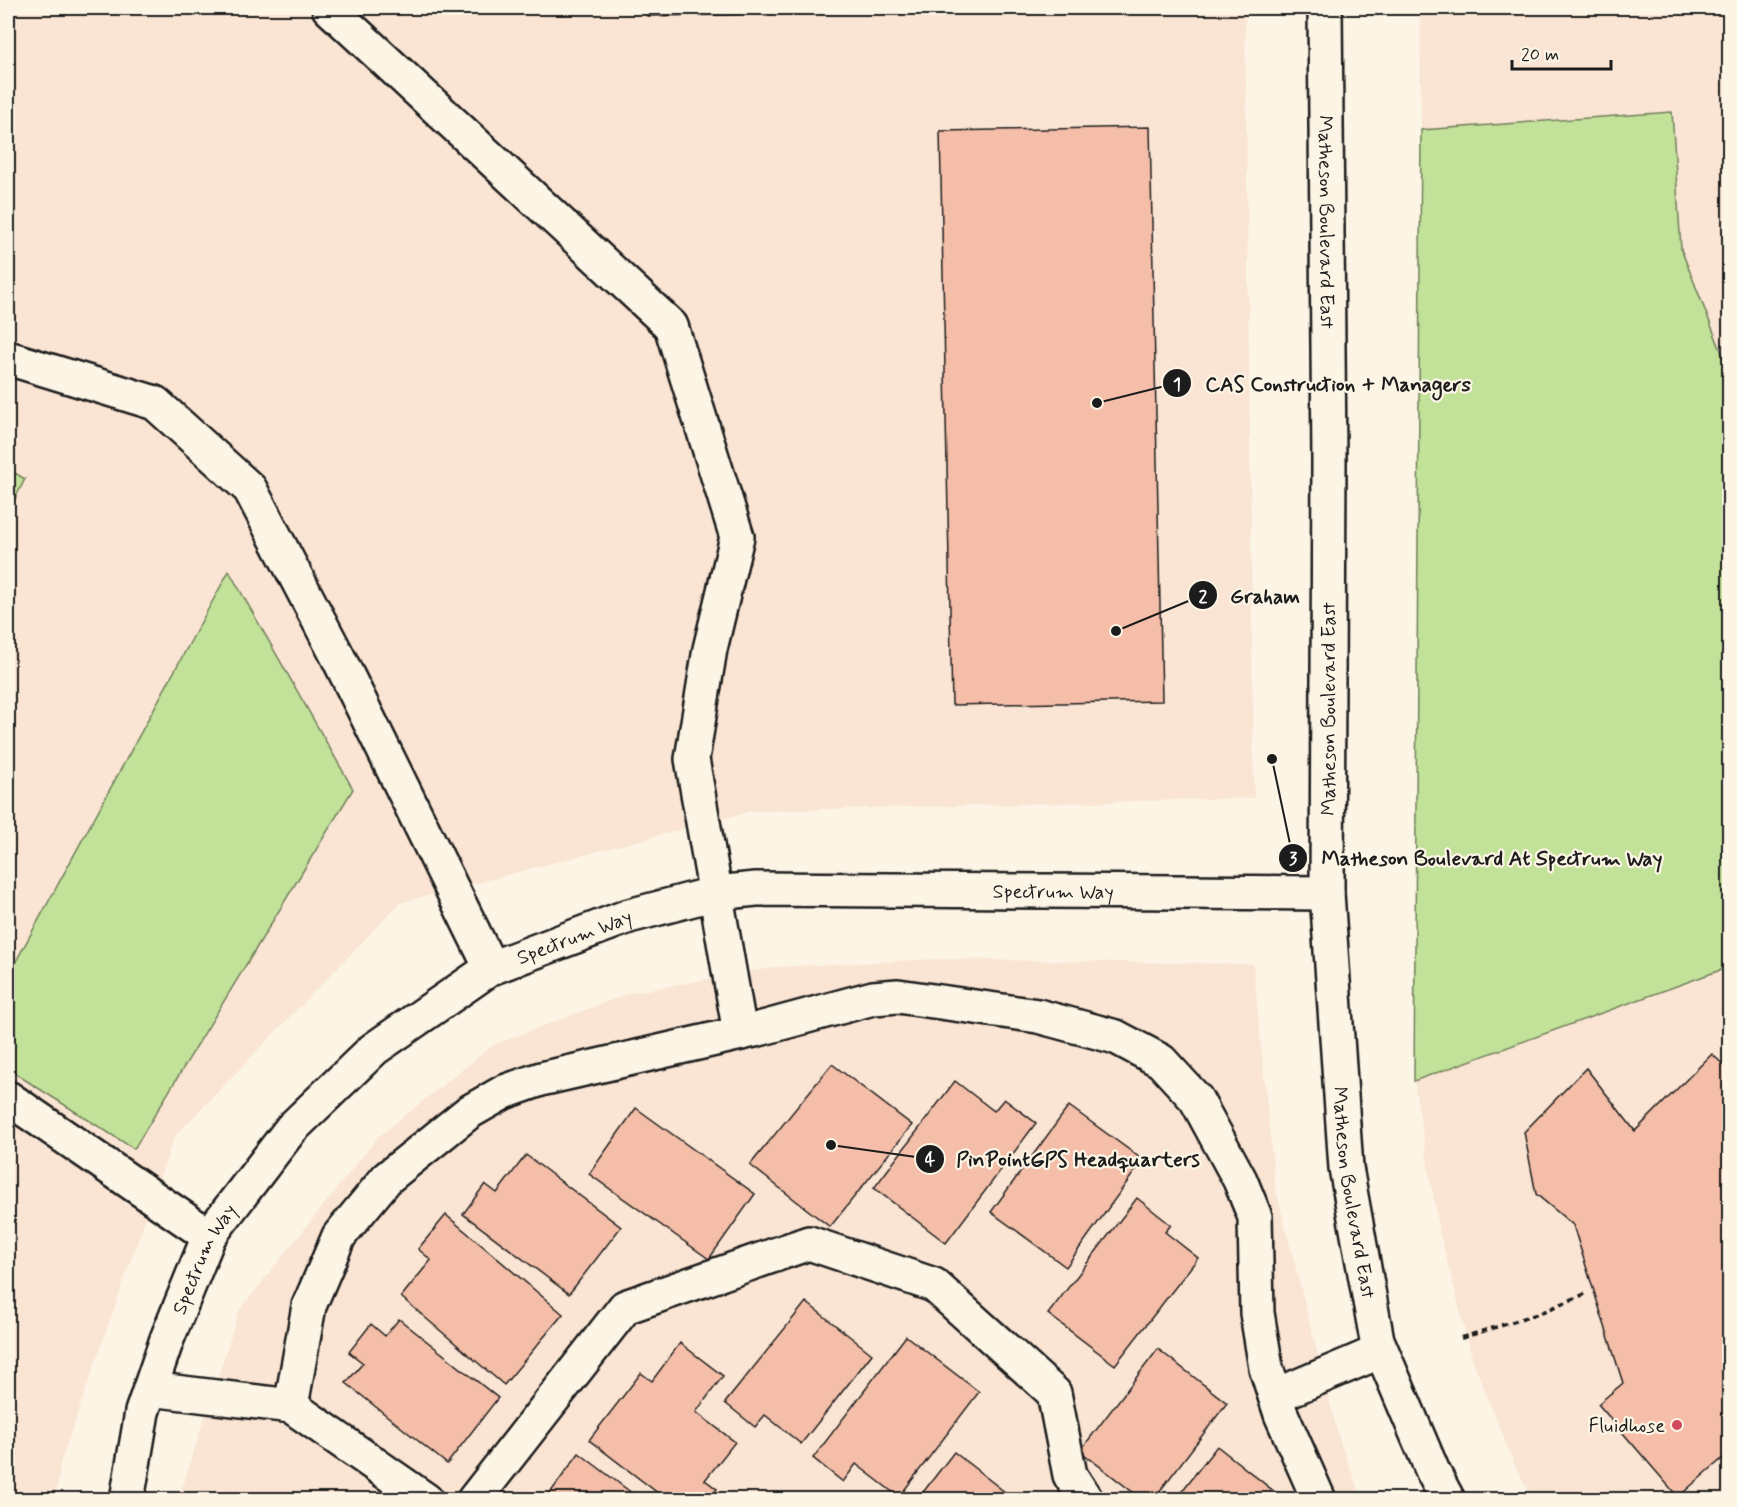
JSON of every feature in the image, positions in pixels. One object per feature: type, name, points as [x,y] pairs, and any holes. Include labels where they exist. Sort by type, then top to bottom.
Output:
[{"type":"street","points":[[328,8],[671,326],[737,537],[710,649],[692,759],[740,1033]]},
{"type":"street","name":"Matheson Boulevard East","points":[[1325,8],[1329,461],[1327,893],[1346,1168],[1377,1340],[1433,1472],[1448,1500]]},
{"type":"street","points":[[8,358],[155,403],[250,489],[338,657],[491,968]]},
{"type":"street","name":"Spectrum Way","points":[[127,1500],[142,1412],[167,1339],[209,1236],[291,1129],[374,1048],[491,968],[629,916],[716,893],[768,889],[1327,893]]},
{"type":"street","points":[[291,1406],[309,1306],[339,1236],[387,1178],[469,1112],[504,1092],[541,1079],[740,1033],[873,998],[898,996],[1038,1016],[1116,1037],[1161,1061],[1196,1099],[1240,1180],[1255,1217],[1258,1256],[1257,1312],[1266,1368],[1275,1396],[1319,1500]]},
{"type":"street","points":[[8,1098],[209,1236]]},
{"type":"street","points":[[474,1500],[625,1307],[809,1243],[934,1285],[1054,1393],[1070,1475],[1086,1500]]},
{"type":"street","points":[[1275,1396],[1381,1351]]},
{"type":"street","points":[[150,1389],[291,1406],[426,1500]]},
{"type":"path","points":[[1461,1338],[1541,1313],[1585,1294]]},
{"type":"shaded area","points":[[8,8],[1245,8],[1254,798],[752,811],[400,903],[174,1137],[60,1464],[56,1500],[8,1499]]},
{"type":"shaded area","points":[[1420,8],[1729,8],[1729,371],[1681,249],[1672,112],[1421,130]]},
{"type":"shaded area","points":[[937,959],[1253,964],[1275,1186],[1340,1442],[1362,1499],[178,1500],[239,1311],[378,1137],[493,1045],[630,993],[777,967]]},
{"type":"shaded area","points":[[1729,967],[1729,1499],[1533,1499],[1515,1466],[1473,1361],[1439,1230],[1414,1081]]},
{"type":"green space","points":[[1672,112],[1681,249],[1729,371],[1729,967],[1414,1081],[1421,130]]},
{"type":"green space","points":[[8,469],[25,479],[8,512]]},
{"type":"green space","points":[[229,571],[353,789],[134,1149],[8,1069],[8,976]]},
{"type":"building","points":[[647,8],[1071,8],[647,16]]},
{"type":"building","points":[[1150,127],[1162,701],[952,705],[940,131]]},
{"type":"building","points":[[1712,1054],[1730,1071],[1730,1452],[1678,1497],[1598,1404],[1623,1383],[1573,1225],[1536,1194],[1524,1132],[1586,1068],[1635,1131]]},
{"type":"building","points":[[832,1064],[912,1125],[830,1227],[750,1165]]},
{"type":"building","points":[[955,1081],[994,1111],[1004,1099],[1036,1123],[946,1243],[874,1188]]},
{"type":"building","points":[[1069,1106],[1143,1160],[1066,1267],[991,1212]]},
{"type":"building","points":[[636,1108],[755,1194],[709,1259],[589,1174]]},
{"type":"building","points":[[526,1155],[621,1227],[569,1294],[463,1214],[485,1184],[497,1193]]},
{"type":"building","points":[[1137,1198],[1171,1225],[1165,1232],[1198,1258],[1115,1365],[1048,1314]]},
{"type":"building","points":[[446,1215],[563,1314],[504,1385],[401,1297],[431,1260],[418,1249]]},
{"type":"building","points":[[806,1302],[872,1354],[801,1444],[765,1415],[755,1427],[725,1403]]},
{"type":"building","points":[[399,1319],[498,1398],[447,1464],[346,1383],[363,1363],[349,1352],[371,1324],[385,1336]]},
{"type":"building","points":[[906,1336],[979,1392],[899,1497],[856,1464],[843,1482],[813,1458]]},
{"type":"building","points":[[680,1343],[723,1376],[696,1412],[735,1442],[705,1480],[717,1489],[709,1500],[667,1500],[589,1440],[641,1373],[652,1381]]},
{"type":"building","points":[[1158,1349],[1227,1403],[1153,1500],[1143,1500],[1080,1451]]},
{"type":"building","points":[[1217,1446],[1285,1500],[1175,1500]]},
{"type":"building","points":[[954,1452],[1015,1500],[917,1500]]},
{"type":"building","points":[[579,1453],[641,1500],[545,1500]]},
{"type":"place","name":"CAS Construction + Managers","points":[[1097,403]]},
{"type":"place","name":"Graham","points":[[1116,631]]},
{"type":"place","name":"Matheson Boulevard At Spectrum Way","points":[[1272,759]]},
{"type":"place","name":"PinPointGPS Headquarters","points":[[831,1145]]},
{"type":"place","name":"Fluidhose","points":[[1677,1425]]}]
